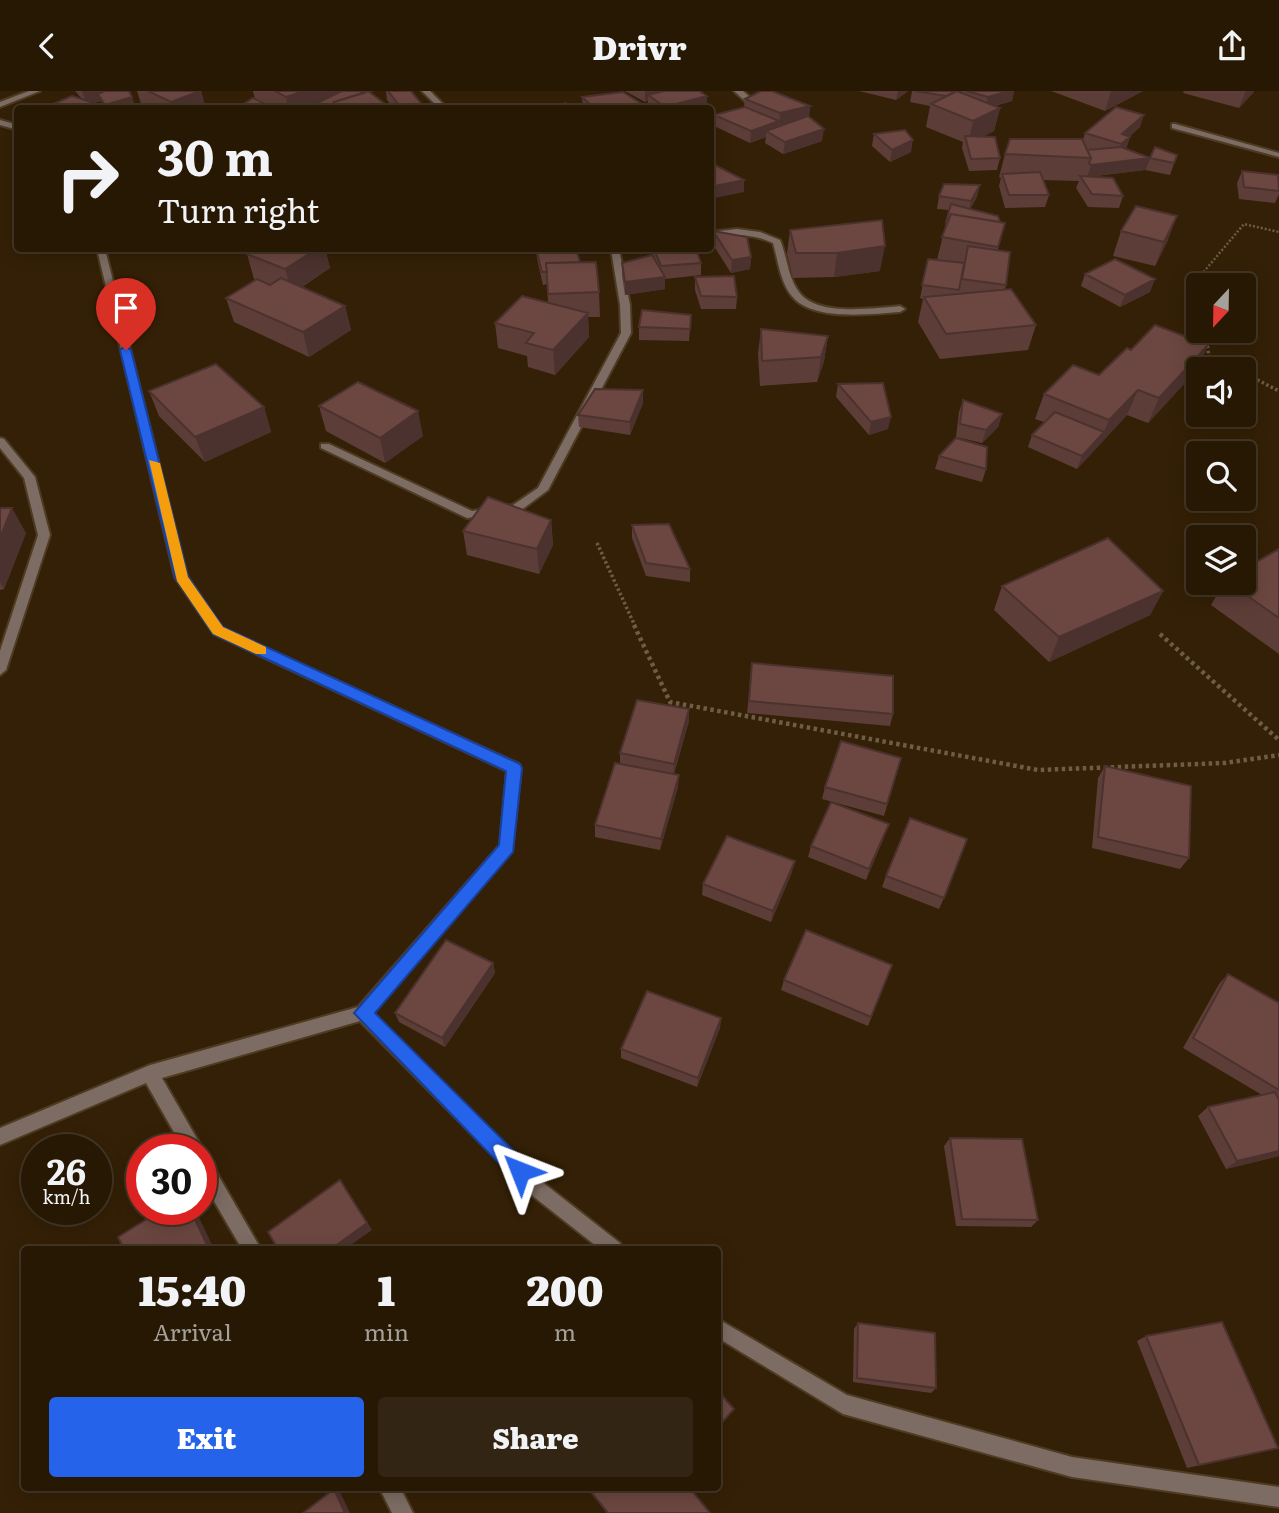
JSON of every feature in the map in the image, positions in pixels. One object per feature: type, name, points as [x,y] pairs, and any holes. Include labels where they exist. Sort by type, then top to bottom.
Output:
[{"type":"street","points":[[0,105],[36,91]]},
{"type":"street","points":[[426,91],[441,105]]},
{"type":"street","points":[[737,91],[748,99]]},
{"type":"street","points":[[1175,126],[1279,155]]},
{"type":"street","points":[[714,234],[743,230],[763,234],[777,242],[795,295],[809,305],[829,311],[900,309]]},
{"type":"street","points":[[0,1137],[150,1073],[363,1013],[507,847],[514,768],[218,631],[181,577],[102,252]]},
{"type":"street","points":[[325,446],[471,515],[516,508],[542,490],[626,333],[625,305],[616,252]]},
{"type":"street","points":[[0,441],[29,477],[44,535],[0,670]]},
{"type":"street","points":[[363,1013],[540,1191],[610,1246]]},
{"type":"street","points":[[150,1073],[185,1134]]},
{"type":"street","points":[[217,1189],[250,1246]]},
{"type":"street","points":[[721,1330],[843,1404],[1072,1467],[1279,1497]]},
{"type":"street","points":[[390,1491],[403,1513]]},
{"type":"path","points":[[1203,273],[1244,223],[1279,232]]},
{"type":"path","points":[[1256,379],[1279,391]]},
{"type":"path","points":[[597,543],[670,702],[1038,770],[1224,762],[1279,755]]},
{"type":"path","points":[[1160,634],[1279,740]]},
{"type":"building","points":[[105,91],[129,91],[132,97],[105,105],[98,94]]},
{"type":"building","points":[[148,91],[200,91],[171,102]]},
{"type":"building","points":[[275,91],[304,91],[286,97]]},
{"type":"building","points":[[342,91],[364,93],[334,102],[334,105],[319,102]]},
{"type":"building","points":[[368,91],[387,105],[338,105],[334,102]]},
{"type":"building","points":[[388,91],[411,91],[423,105],[399,105]]},
{"type":"building","points":[[664,91],[699,91],[707,96],[662,105],[648,95]]},
{"type":"building","points":[[761,91],[772,91],[810,106],[780,113],[745,99]]},
{"type":"building","points":[[915,91],[957,91],[946,96]]},
{"type":"building","points":[[957,91],[1000,108],[973,121],[931,104]]},
{"type":"building","points":[[966,91],[1009,91],[988,97]]},
{"type":"building","points":[[623,92],[642,104],[591,105],[582,97]]},
{"type":"building","points":[[72,96],[97,104],[94,105],[51,105]]},
{"type":"building","points":[[253,98],[267,105],[242,105]]},
{"type":"building","points":[[745,107],[779,121],[751,131],[714,115]]},
{"type":"building","points":[[1116,107],[1144,115],[1122,134],[1130,137],[1121,144],[1085,133]]},
{"type":"building","points":[[808,116],[824,129],[785,142],[766,131]]},
{"type":"building","points":[[905,130],[913,140],[892,150],[874,134]]},
{"type":"building","points":[[965,136],[995,137],[1000,158],[971,159]]},
{"type":"building","points":[[1010,139],[1082,139],[1091,158],[1005,154]]},
{"type":"building","points":[[1121,147],[1150,158],[1091,165],[1089,163],[1091,158],[1087,150]]},
{"type":"building","points":[[1155,147],[1177,155],[1174,163],[1150,158]]},
{"type":"building","points":[[715,165],[744,180],[714,186]]},
{"type":"building","points":[[1242,171],[1278,175],[1279,191],[1244,187]]},
{"type":"building","points":[[1040,172],[1049,195],[1009,195],[1002,174]]},
{"type":"building","points":[[1080,176],[1113,178],[1123,196],[1092,194]]},
{"type":"building","points":[[944,184],[980,185],[971,201],[939,196]]},
{"type":"building","points":[[951,204],[998,216],[1000,222],[951,214],[946,222]]},
{"type":"building","points":[[1136,206],[1177,216],[1164,242],[1121,231]]},
{"type":"building","points":[[951,214],[1005,223],[998,247],[942,237]]},
{"type":"building","points":[[882,220],[885,246],[837,253],[796,253],[790,230]]},
{"type":"building","points":[[714,231],[747,237],[751,257],[732,260]]},
{"type":"building","points":[[968,246],[1010,252],[1006,285],[962,279]]},
{"type":"building","points":[[251,252],[312,252],[285,269],[247,254]]},
{"type":"building","points":[[537,252],[577,252],[580,262],[546,263],[547,272],[542,272]]},
{"type":"building","points":[[655,252],[697,252],[701,263],[661,266]]},
{"type":"building","points":[[652,255],[665,277],[625,282],[622,263]]},
{"type":"building","points":[[928,259],[964,263],[959,290],[922,285]]},
{"type":"building","points":[[1115,259],[1155,279],[1125,295],[1085,274]]},
{"type":"building","points":[[596,262],[599,292],[548,294],[546,263]]},
{"type":"building","points":[[734,276],[737,297],[701,296],[695,277]]},
{"type":"building","points":[[281,278],[345,306],[303,332],[226,298],[257,279],[270,285]]},
{"type":"building","points":[[1011,289],[1036,325],[946,334],[924,297]]},
{"type":"building","points":[[522,296],[588,313],[553,350],[526,343],[534,333],[495,323]]},
{"type":"building","points":[[642,310],[691,315],[690,329],[639,327]]},
{"type":"building","points":[[1155,325],[1186,337],[1186,343],[1208,345],[1197,357],[1186,357],[1186,369],[1159,398],[1138,390],[1109,420],[1044,394],[1073,365],[1099,375],[1127,348],[1131,350]]},
{"type":"building","points":[[761,329],[828,336],[821,357],[762,361]]},
{"type":"building","points":[[216,364],[264,407],[195,437],[149,391]]},
{"type":"building","points":[[358,382],[418,411],[380,438],[319,406]]},
{"type":"building","points":[[883,383],[891,417],[871,422],[838,384]]},
{"type":"building","points":[[595,389],[643,390],[630,422],[578,415]]},
{"type":"building","points":[[963,400],[1002,414],[986,430],[960,424]]},
{"type":"building","points":[[1055,412],[1104,432],[1082,456],[1032,435]]},
{"type":"building","points":[[956,438],[987,447],[986,469],[939,456]]},
{"type":"building","points":[[488,497],[551,520],[537,549],[463,531]]},
{"type":"building","points":[[0,508],[12,508],[0,538]]},
{"type":"building","points":[[669,524],[690,569],[646,563],[632,525]]},
{"type":"building","points":[[1108,538],[1163,591],[1059,637],[1002,586]]},
{"type":"building","points":[[1279,549],[1279,618],[1246,595],[1256,595],[1256,562]]},
{"type":"building","points":[[752,663],[893,676],[893,714],[749,701]]},
{"type":"building","points":[[637,700],[689,709],[674,764],[620,753]]},
{"type":"building","points":[[841,741],[901,758],[887,804],[825,787]]},
{"type":"building","points":[[615,763],[679,775],[661,839],[595,825]]},
{"type":"building","points":[[1105,766],[1191,786],[1189,858],[1098,837]]},
{"type":"building","points":[[831,802],[889,824],[869,869],[811,846]]},
{"type":"building","points":[[910,818],[967,839],[944,898],[886,876]]},
{"type":"building","points":[[727,836],[795,861],[773,911],[703,884]]},
{"type":"building","points":[[806,930],[892,965],[871,1017],[784,980]]},
{"type":"building","points":[[446,940],[493,963],[442,1038],[395,1013]]},
{"type":"building","points":[[1228,974],[1279,1003],[1279,1090],[1193,1038]]},
{"type":"building","points":[[647,991],[721,1018],[698,1078],[621,1049]]},
{"type":"building","points":[[1275,1092],[1279,1100],[1279,1151],[1237,1161],[1208,1107]]},
{"type":"building","points":[[950,1138],[1022,1139],[1038,1220],[962,1219]]},
{"type":"building","points":[[340,1180],[367,1223],[335,1246],[276,1246],[268,1232]]},
{"type":"building","points":[[137,1225],[198,1225],[208,1246],[122,1246],[118,1237]]},
{"type":"building","points":[[1222,1322],[1278,1448],[1199,1465],[1146,1336]]},
{"type":"building","points":[[858,1323],[935,1333],[936,1388],[857,1378]]},
{"type":"building","points":[[721,1394],[734,1409],[721,1424]]},
{"type":"building","points":[[335,1491],[345,1513],[303,1513]]},
{"type":"building","points":[[590,1491],[692,1491],[710,1513],[608,1513]]},
{"type":"slow traffic","points":[[153,463],[181,577],[218,631],[261,650]]},
{"type":"route","points":[[126,350],[181,577],[218,631],[514,768],[507,847],[363,1013],[520,1171]]}]
